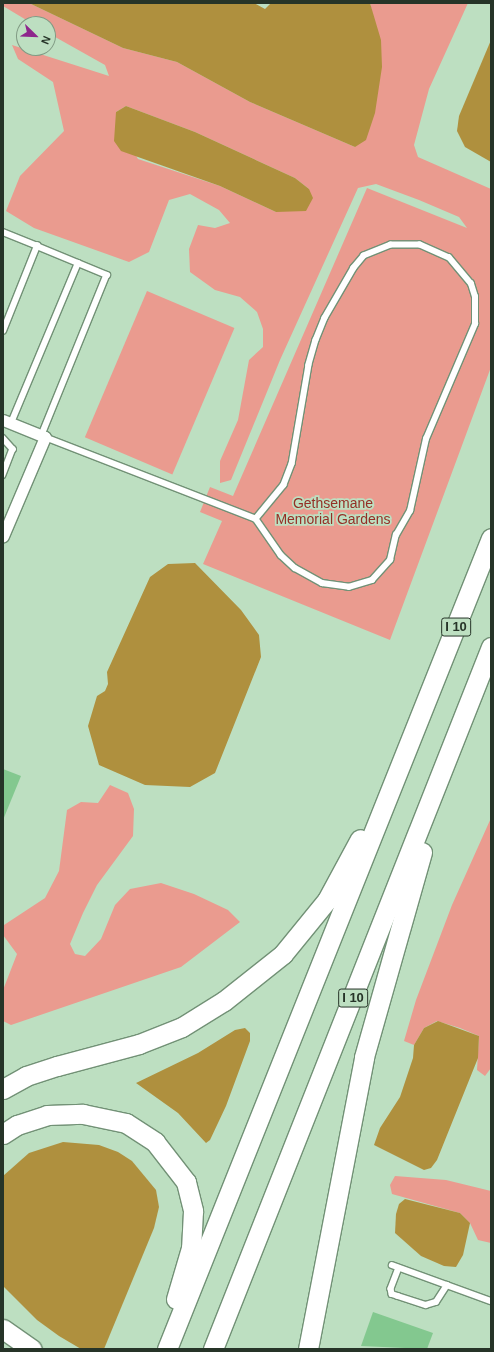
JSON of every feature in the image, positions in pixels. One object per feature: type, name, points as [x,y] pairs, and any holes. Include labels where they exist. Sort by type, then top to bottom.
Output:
[{"type":"highway","name":"I 10","points":[[168,1349],[422,716],[491,538]]},
{"type":"highway","name":"I 10","points":[[213,1349],[491,647]]},
{"type":"highway","points":[[3,1089],[26,1076],[139,1044],[182,1027],[224,1001],[283,954],[327,900],[356,850],[390,763],[422,716]]},
{"type":"highway","points":[[308,1349],[364,1057],[449,756]]},
{"type":"highway","points":[[3,1134],[17,1125],[47,1115],[83,1114],[126,1123],[155,1142],[169,1157],[186,1182],[193,1211],[194,1230],[163,1349]]},
{"type":"highway","points":[[3,1329],[32,1349]]},
{"type":"street","points":[[3,536],[43,436],[7,421]]},
{"type":"lane","points":[[3,232],[107,274],[43,436],[256,519],[281,555],[295,568],[322,583],[349,587],[372,580],[381,573],[390,560],[396,535],[410,511],[426,439],[475,324],[475,298],[470,284],[449,258],[420,245],[391,245],[364,256],[354,268],[325,318],[316,340],[309,364],[292,464],[284,485],[256,519]]},
{"type":"lane","points":[[3,330],[37,246]]},
{"type":"lane","points":[[7,421],[78,263]]},
{"type":"lane","points":[[3,438],[13,449],[3,475]]},
{"type":"lane","points":[[392,1265],[491,1301]]},
{"type":"lane","points":[[399,1268],[391,1289],[392,1294],[426,1305],[436,1302],[447,1285]]},
{"type":"green space","name":"Gethsemane Memorial Gardens","points":[[3,3],[29,3],[123,48],[177,62],[250,102],[355,147],[373,16],[370,3],[468,3],[429,89],[414,145],[418,157],[491,189],[491,367],[390,640],[203,564],[222,521],[200,512],[210,487],[233,496],[367,188],[467,228],[459,217],[376,184],[358,188],[280,360],[231,480],[220,483],[220,461],[238,420],[249,360],[263,347],[263,329],[257,312],[240,297],[215,290],[190,272],[189,249],[198,225],[215,228],[230,223],[219,210],[190,194],[169,200],[149,252],[129,262],[34,228],[6,211],[20,176],[64,131],[53,82],[18,59],[17,56],[46,56],[109,76],[105,65],[56,37],[56,16],[20,16],[3,6]],"holes":[[[126,106],[195,132],[295,178],[309,189],[276,212],[220,186],[138,159],[116,122],[116,112]]]},
{"type":"green space","points":[[12,45],[16,46],[16,54]]},
{"type":"green space","points":[[147,291],[234,328],[172,474],[85,437]]},
{"type":"green space","points":[[110,785],[128,793],[134,809],[133,836],[97,885],[83,913],[70,944],[75,954],[85,956],[101,939],[115,905],[130,889],[161,883],[194,894],[228,910],[240,922],[181,967],[11,1025],[3,1021],[3,990],[17,954],[3,935],[4,925],[45,898],[59,871],[67,810],[81,802],[98,803]]},
{"type":"green space","points":[[491,818],[491,1068],[485,1076],[477,1070],[479,1036],[437,1021],[424,1028],[414,1045],[404,1041],[416,1000],[452,905]]},
{"type":"green space","points":[[395,1176],[446,1180],[491,1191],[491,1243],[478,1240],[470,1223],[460,1213],[392,1194],[390,1185]]},
{"type":"shaded area","points":[[29,3],[254,3],[265,9],[271,3],[370,3],[381,40],[382,67],[375,113],[366,140],[355,147],[250,102],[177,62],[123,48]]},
{"type":"shaded area","points":[[491,40],[491,162],[465,147],[457,131],[459,116]]},
{"type":"shaded area","points":[[126,106],[195,132],[295,178],[309,189],[313,198],[306,211],[276,212],[220,186],[121,151],[114,141],[116,112]]},
{"type":"shaded area","points":[[195,563],[241,610],[259,635],[261,657],[215,773],[190,787],[145,785],[99,765],[88,726],[97,696],[105,691],[108,684],[107,672],[150,577],[168,564]]},
{"type":"shaded area","points":[[438,1021],[479,1036],[478,1058],[437,1160],[431,1168],[424,1170],[374,1145],[380,1128],[400,1097],[413,1058],[414,1045],[424,1028]]},
{"type":"shaded area","points":[[245,1028],[250,1033],[250,1041],[226,1106],[210,1140],[206,1143],[178,1113],[136,1083],[198,1053],[235,1030]]},
{"type":"shaded area","points":[[63,1142],[99,1145],[118,1152],[132,1161],[156,1190],[159,1207],[154,1228],[104,1349],[81,1349],[59,1336],[37,1320],[3,1286],[3,1176],[29,1153]]},
{"type":"shaded area","points":[[405,1199],[460,1213],[470,1223],[463,1255],[456,1267],[444,1266],[421,1256],[395,1233],[396,1214],[399,1204]]},
{"type":"building","points":[[3,769],[21,776],[3,820]]},
{"type":"building","points":[[373,1312],[433,1333],[427,1349],[361,1346]]}]
